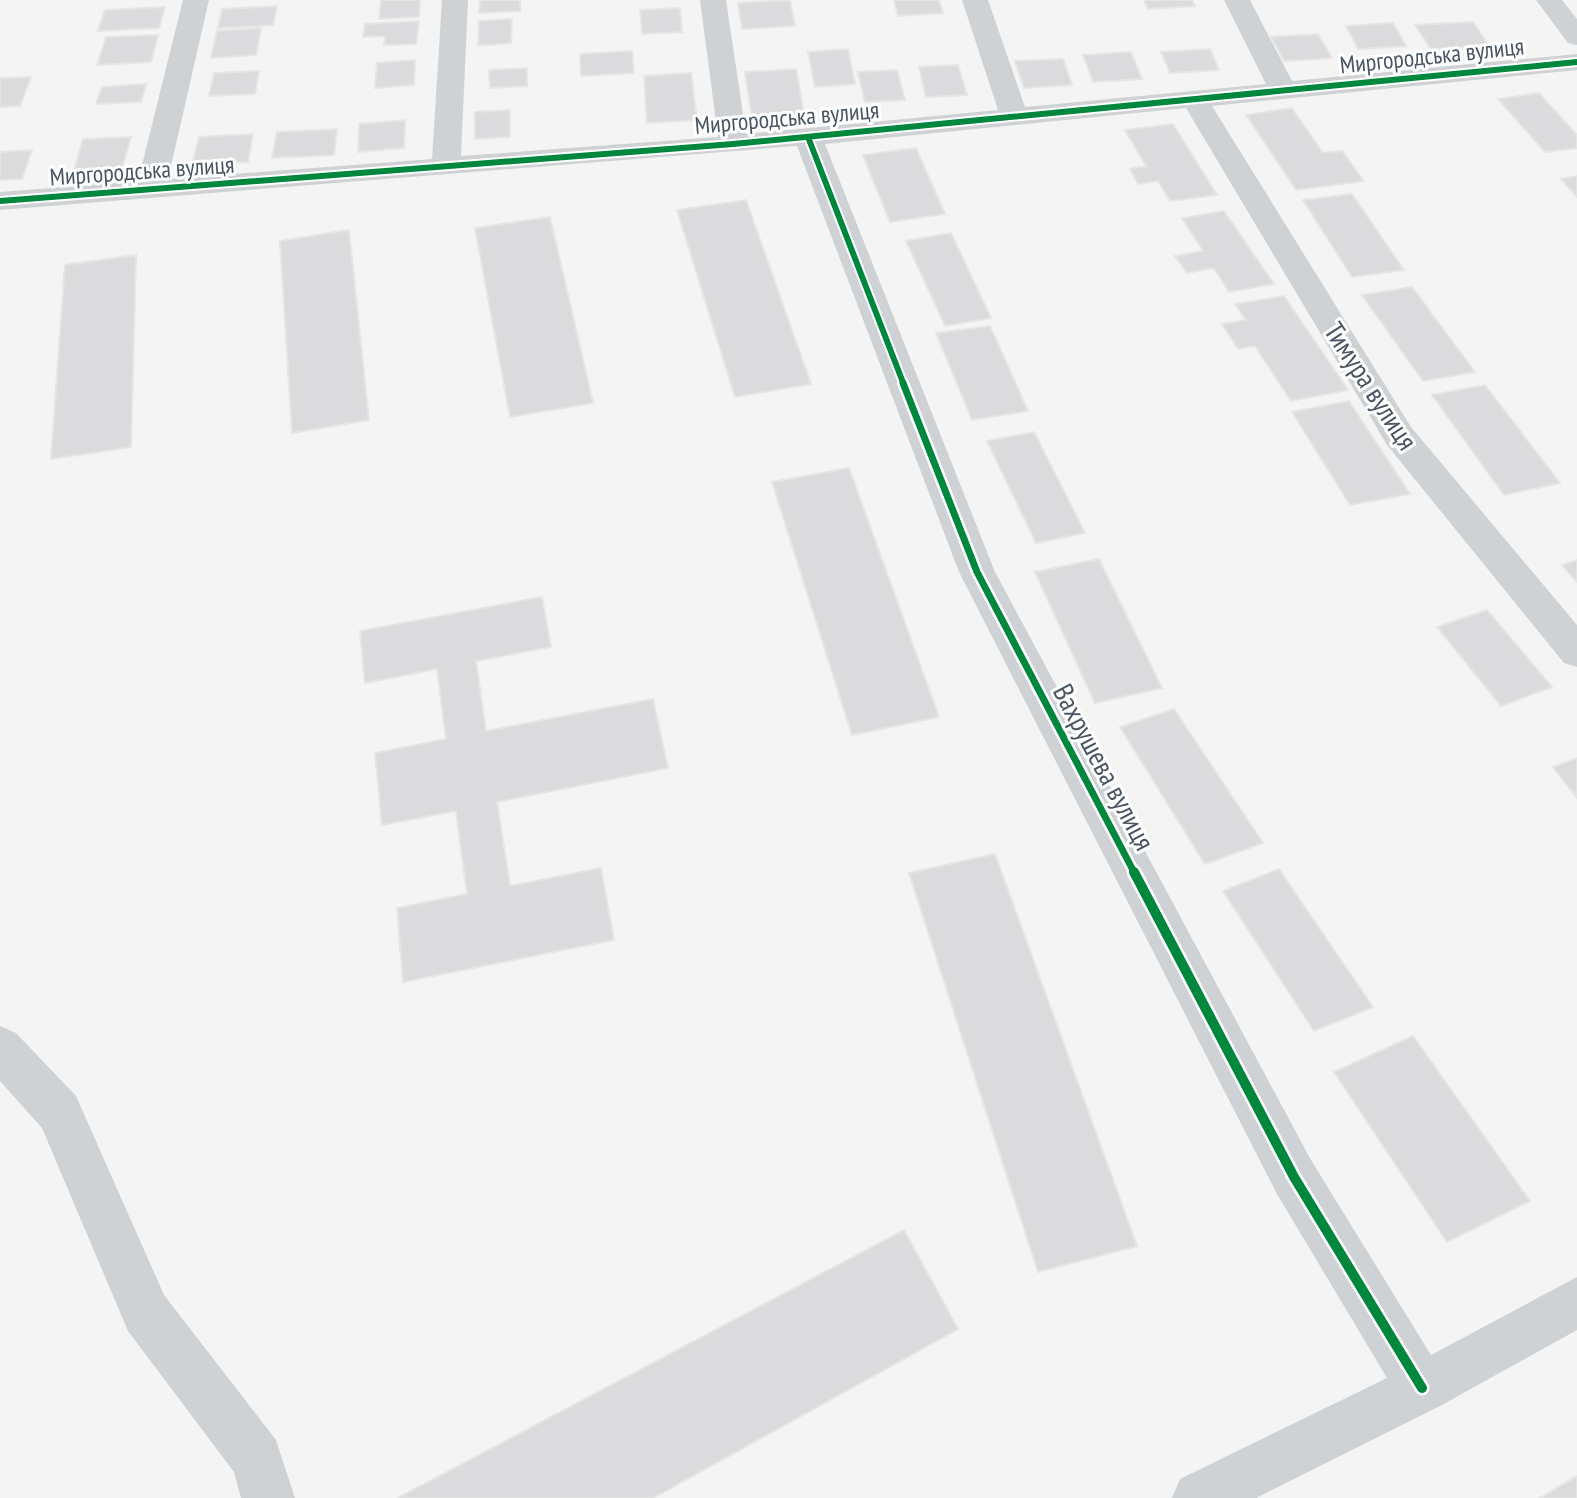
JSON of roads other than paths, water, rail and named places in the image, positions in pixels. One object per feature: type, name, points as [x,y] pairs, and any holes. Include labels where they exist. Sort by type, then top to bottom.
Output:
[{"type":"street","points":[[151,190],[196,0]]},
{"type":"street","points":[[446,168],[455,0]]},
{"type":"street","points":[[713,0],[733,144]]},
{"type":"street","points":[[975,0],[1014,117]]},
{"type":"street","points":[[1237,0],[1283,91]]},
{"type":"street","points":[[1549,0],[1577,37]]},
{"type":"street","name":"Миргородська вулиця","points":[[0,201],[733,144],[1577,62]]},
{"type":"street","name":"Тимура вулиця","points":[[1195,100],[1399,436],[1577,652]]},
{"type":"street","name":"Вахрушева вулиця","points":[[808,137],[977,572],[1294,1177],[1422,1388]]},
{"type":"street","points":[[0,1048],[59,1112],[146,1313],[257,1459],[268,1498]]},
{"type":"street","points":[[1199,1498],[1422,1388],[1577,1302]]}]
